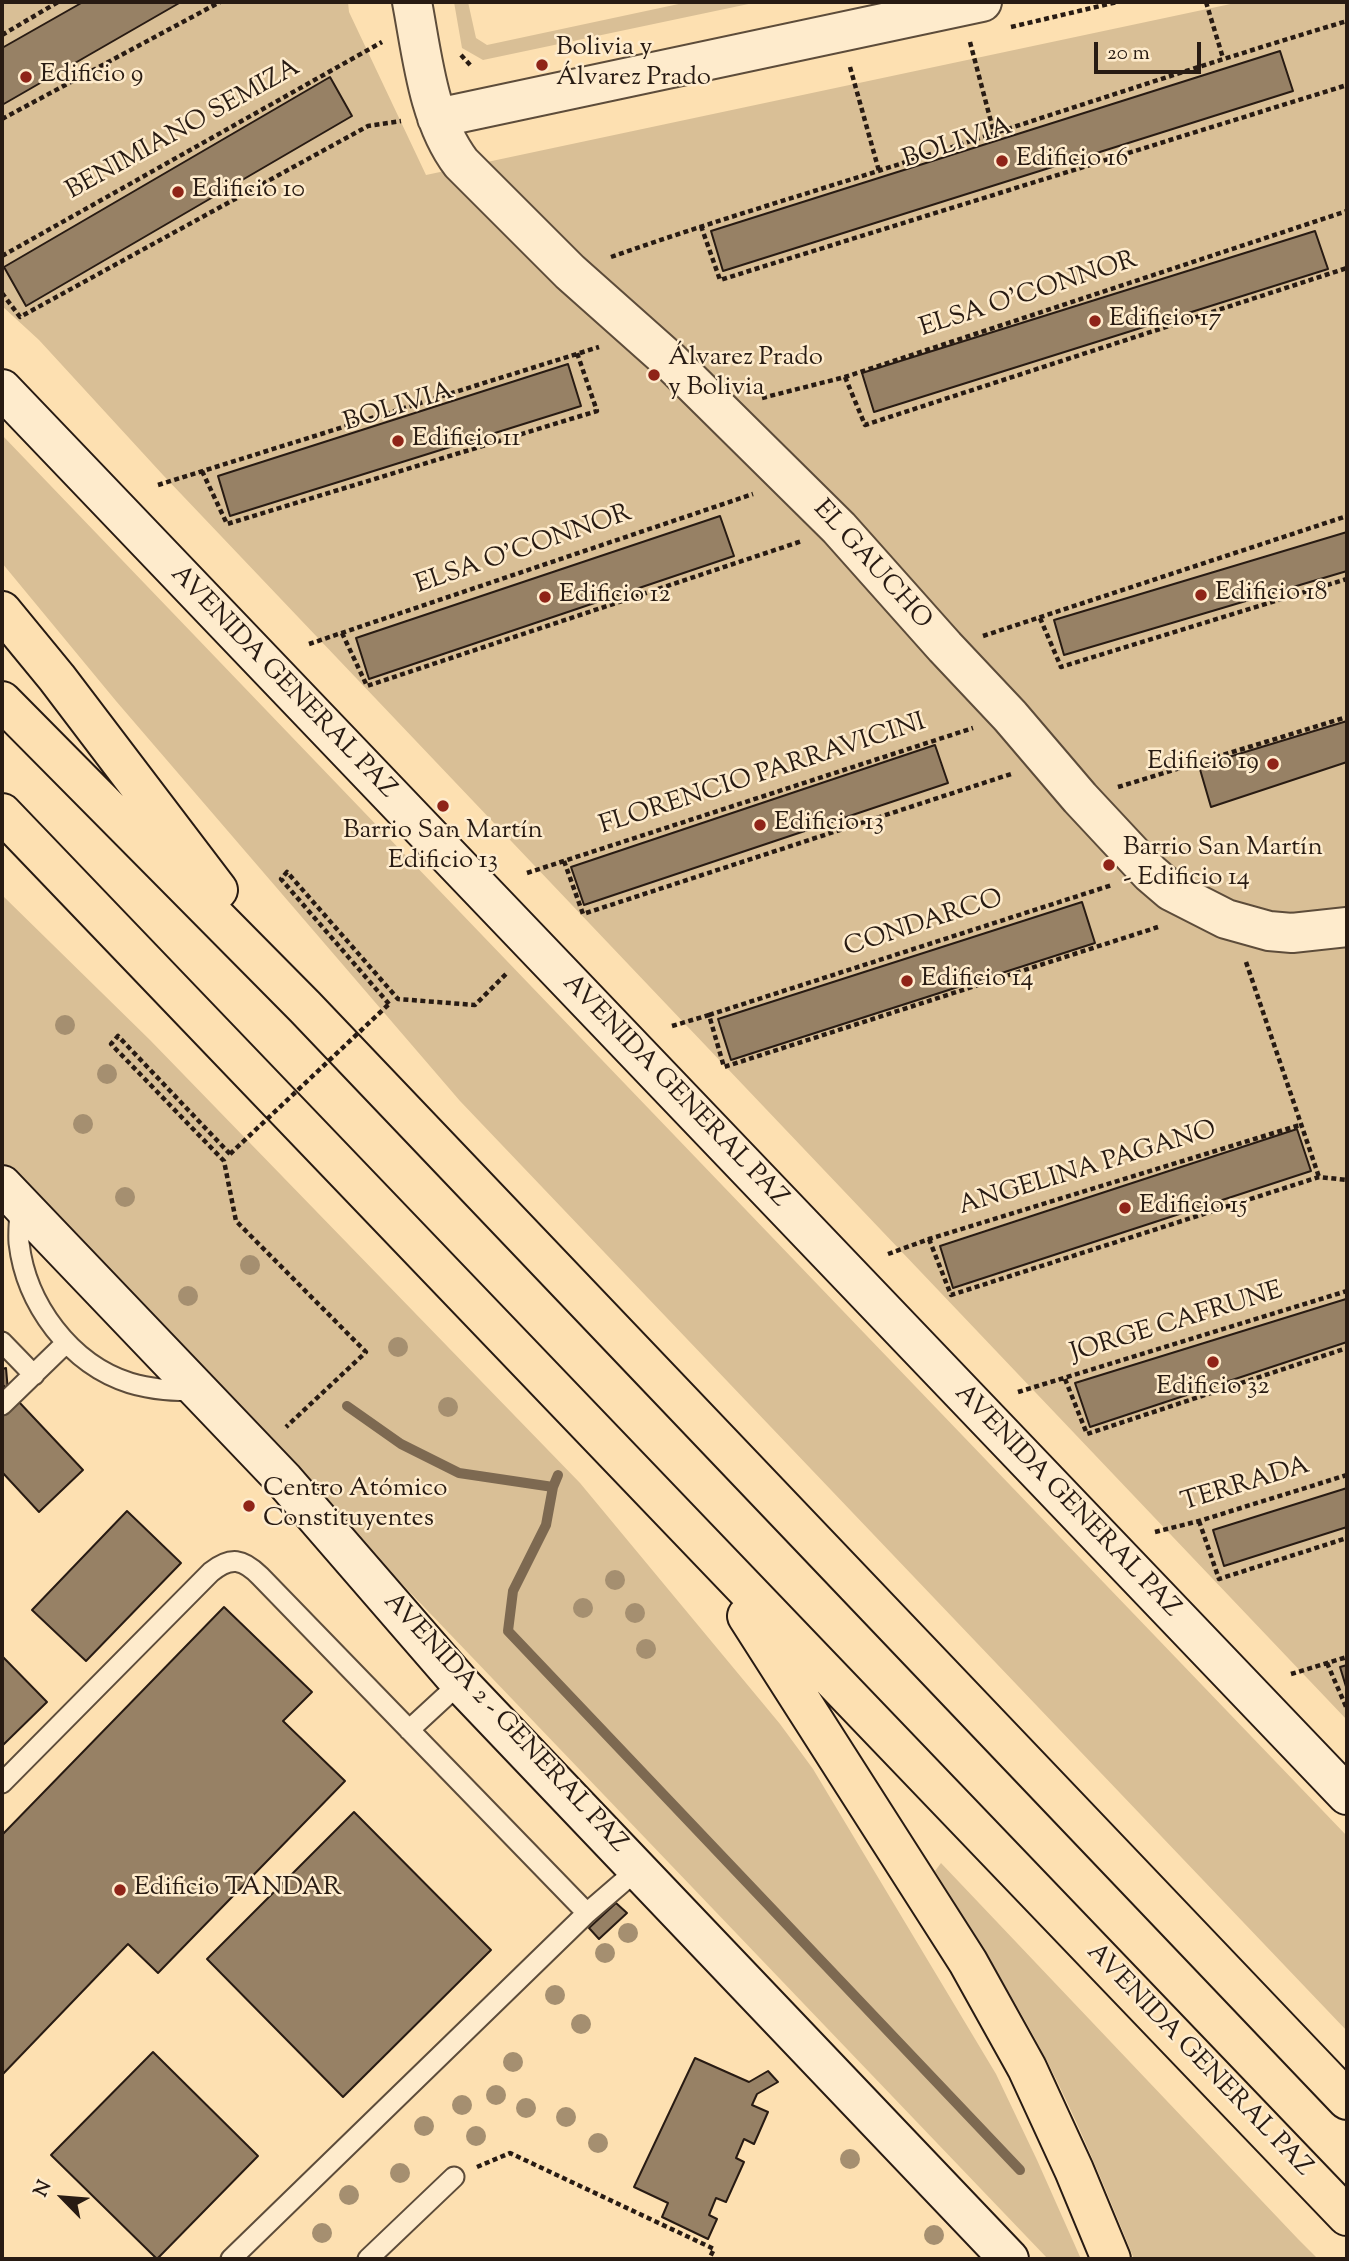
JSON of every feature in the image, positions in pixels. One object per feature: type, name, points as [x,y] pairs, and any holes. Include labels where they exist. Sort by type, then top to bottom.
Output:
[{"type":"highway","points":[[2,611],[57,678],[305,1007]]},
{"type":"highway","points":[[2,701],[305,1007],[1347,2100]]},
{"type":"highway","name":"AVENIDA GENERAL PAZ","points":[[2,813],[1347,2216]]},
{"type":"highway","points":[[696,1537],[968,1962],[1027,2068],[1111,2259]]},
{"type":"street","name":"EL GAUCHO","points":[[412,2],[437,118],[448,147],[461,163],[570,272],[719,409],[839,528],[1150,873],[1171,891],[1208,911],[1269,931],[1292,933],[1347,927]]},
{"type":"street","points":[[437,118],[975,19]]},
{"type":"street","name":"AVENIDA GENERAL PAZ","points":[[2,389],[1347,1795]]},
{"type":"street","name":"AVENIDA 2 - GENERAL PAZ","points":[[11,1195],[258,1453],[460,1682],[1009,2259]]},
{"type":"lane","points":[[11,1195],[27,1279],[43,1313],[66,1343],[95,1366],[128,1382],[163,1391],[200,1391]]},
{"type":"lane","points":[[2,1342],[34,1375]]},
{"type":"lane","points":[[2,1405],[66,1343]]},
{"type":"lane","points":[[2,1783],[211,1572],[222,1563],[235,1561],[249,1566],[260,1576],[587,1913]]},
{"type":"lane","points":[[409,1730],[460,1682]]},
{"type":"lane","points":[[231,2259],[587,1913],[638,1869]]},
{"type":"lane","points":[[368,2259],[454,2177]]},
{"type":"path","points":[[2,35],[58,2]]},
{"type":"path","points":[[2,119],[220,2]]},
{"type":"path","points":[[1009,27],[1117,2]]},
{"type":"path","points":[[1206,2],[1223,58]]},
{"type":"path","points":[[975,19],[993,133]]},
{"type":"path","name":"BOLIVIA","points":[[570,272],[701,226],[879,171],[1223,58],[1347,22]]},
{"type":"path","name":"BENIMIANO SEMIZA","points":[[2,256],[386,40]]},
{"type":"path","points":[[862,62],[849,65],[879,171]]},
{"type":"path","points":[[701,226],[720,280],[1347,85]]},
{"type":"path","points":[[2,293],[20,317],[368,126],[437,118]]},
{"type":"path","name":"ELSA O'CONNOR","points":[[719,409],[845,377],[1347,211]]},
{"type":"path","points":[[845,377],[865,425],[1347,268]]},
{"type":"path","name":"BOLIVIA","points":[[158,485],[640,335]]},
{"type":"path","points":[[202,471],[227,524],[597,411],[577,353]]},
{"type":"path","name":"ELSA O'CONNOR","points":[[309,644],[792,481]]},
{"type":"path","points":[[945,647],[1347,516]]},
{"type":"path","points":[[342,633],[367,687],[839,528]]},
{"type":"path","points":[[1040,618],[1061,667],[1347,579]]},
{"type":"path","name":"FLORENCIO PARRAVICINI","points":[[527,873],[1010,716]]},
{"type":"path","points":[[1080,798],[1347,717]]},
{"type":"path","points":[[564,861],[583,914],[1051,761]]},
{"type":"path","points":[[258,1453],[366,1352],[236,1221],[224,1161],[111,1044],[118,1036],[230,1154],[389,1004],[281,878],[287,872],[398,999],[475,1004],[534,946]]},
{"type":"path","name":"CONDARCO","points":[[672,1026],[1150,873]]},
{"type":"path","points":[[709,1015],[724,1067],[1208,911]]},
{"type":"path","points":[[1244,924],[1243,951],[1319,1177]]},
{"type":"path","name":"ANGELINA PAGANO","points":[[888,1254],[929,1238],[1300,1125]]},
{"type":"path","points":[[929,1238],[951,1295],[1319,1177],[1347,1181]]},
{"type":"path","name":"JORGE CAFRUNE","points":[[1018,1392],[1065,1380],[1347,1291]]},
{"type":"path","points":[[1065,1380],[1087,1434],[1347,1348]]},
{"type":"path","name":"TERRADA","points":[[1155,1532],[1347,1475]]},
{"type":"path","points":[[1199,1521],[1219,1579],[1347,1538]]},
{"type":"path","points":[[1291,1674],[1347,1657]]},
{"type":"path","points":[[1327,1663],[1347,1709]]},
{"type":"path","points":[[454,2177],[510,2153],[714,2249],[709,2259]]},
{"type":"shaded area","points":[[2,2],[83,2],[2,48]]},
{"type":"shaded area","points":[[181,2],[348,2],[349,12],[426,175],[1240,2],[1347,2],[1347,532],[1054,620],[1065,655],[1347,571],[1347,721],[1199,766],[1211,807],[1347,762],[1347,1304],[1345,1299],[1076,1383],[1090,1427],[1347,1342],[1347,1488],[1214,1530],[1225,1565],[1347,1527],[1347,1665],[1340,1668],[1347,1690],[1347,1720],[163,475],[39,340],[2,306],[2,105]],"holes":[[[330,78],[352,116],[26,305],[4,267]],[[1315,231],[1327,270],[875,411]],[[568,364],[581,406],[230,515],[218,476]],[[720,516],[733,556],[368,678],[357,638]],[[935,745],[947,783],[584,905],[572,867]],[[1082,902],[1095,943],[731,1060],[718,1019]],[[1297,1129],[1311,1171],[953,1287],[940,1245]]]},
{"type":"shaded area","points":[[454,2],[468,2],[476,38],[487,45],[688,2],[758,2],[483,60],[462,48]]},
{"type":"shaded area","points":[[2,435],[1347,1836],[1347,2031],[460,1101],[116,701],[2,563]]},
{"type":"shaded area","points":[[2,895],[150,1040],[580,1483],[780,1724],[813,1769],[996,2074],[1081,2259],[1048,2259],[2,1166]]},
{"type":"shaded area","points":[[941,1863],[1318,2259],[1134,2259],[1081,2133],[1046,2059],[1006,1987],[935,1871]]},
{"type":"building","name":"Edificio 9","points":[[83,2],[181,2],[2,105],[2,48]]},
{"type":"building","name":"Edificio 16","points":[[1280,51],[1293,91],[723,271],[711,231]]},
{"type":"building","name":"Edificio 10","points":[[330,77],[352,116],[26,306],[4,267]]},
{"type":"building","name":"Edificio 17","points":[[1315,231],[1328,269],[874,412],[862,373]]},
{"type":"building","name":"Edificio 11","points":[[568,364],[581,406],[230,516],[218,476]]},
{"type":"building","name":"Edificio 12","points":[[720,516],[734,556],[369,679],[356,638]]},
{"type":"building","name":"Edificio 18","points":[[1347,532],[1347,571],[1064,655],[1054,620]]},
{"type":"building","name":"Edificio 19","points":[[1347,721],[1347,762],[1211,807],[1199,766]]},
{"type":"building","name":"Edificio 13","points":[[935,745],[948,783],[584,905],[571,867]]},
{"type":"building","name":"Edificio 14","points":[[1082,902],[1095,943],[731,1060],[718,1019]]},
{"type":"building","name":"Edificio 15","points":[[1297,1129],[1311,1171],[953,1288],[940,1246]]},
{"type":"building","name":"Edificio 32","points":[[1346,1299],[1347,1342],[1090,1427],[1075,1383]]},
{"type":"building","points":[[6,1368],[8,1391],[2,1397],[2,1369]]},
{"type":"building","points":[[3,1385],[83,1470],[39,1512],[2,1472]]},
{"type":"building","points":[[1347,1488],[1347,1527],[1224,1566],[1213,1530]]},
{"type":"building","points":[[127,1511],[181,1563],[86,1661],[32,1610]]},
{"type":"building","name":"Edificio TANDAR","points":[[224,1607],[312,1692],[283,1721],[345,1781],[158,1973],[128,1944],[2,2075],[2,1835]]},
{"type":"building","points":[[2,1656],[47,1702],[2,1746]]},
{"type":"building","points":[[1347,1665],[1347,1690],[1340,1667]]},
{"type":"building","points":[[354,1812],[491,1950],[343,2097],[207,1959]]},
{"type":"building","points":[[616,1903],[627,1913],[599,1939],[589,1928]]},
{"type":"building","points":[[153,2052],[258,2156],[157,2259],[51,2155]]},
{"type":"building","points":[[695,2058],[749,2082],[768,2071],[778,2082],[757,2094],[752,2105],[768,2112],[754,2144],[744,2139],[736,2158],[744,2162],[726,2202],[716,2198],[709,2215],[717,2219],[708,2239],[662,2217],[668,2203],[634,2187]]},
{"type":"waterway","points":[[347,1406],[401,1444],[459,1473],[553,1487]]},
{"type":"waterway","points":[[558,1475],[546,1525],[513,1591],[508,1631],[1020,2170]]},
{"type":"place","name":"Bolivia y Álvarez Prado","points":[[542,65]]},
{"type":"place","name":"Edificio 9","points":[[26,77]]},
{"type":"place","name":"Edificio 16","points":[[1002,161]]},
{"type":"place","name":"Edificio 10","points":[[178,192]]},
{"type":"place","name":"Edificio 17","points":[[1095,321]]},
{"type":"place","name":"Álvarez Prado y Bolivia","points":[[654,375]]},
{"type":"place","name":"Edificio 11","points":[[398,441]]},
{"type":"place","name":"Edificio 18","points":[[1201,595]]},
{"type":"place","name":"Edificio 12","points":[[545,597]]},
{"type":"place","name":"Edificio 19","points":[[1273,764]]},
{"type":"place","name":"Barrio San Martín Edificio 13","points":[[443,806]]},
{"type":"place","name":"Edificio 13","points":[[760,825]]},
{"type":"place","name":"Barrio San Martín - Edificio 14","points":[[1109,865]]},
{"type":"place","name":"Edificio 14","points":[[907,981]]},
{"type":"place","name":"Edificio 15","points":[[1125,1208]]},
{"type":"place","name":"Edificio 32","points":[[1213,1362]]},
{"type":"place","name":"Centro Atómico Constituyentes","points":[[249,1506]]},
{"type":"place","name":"Edificio TANDAR","points":[[120,1890]]}]
